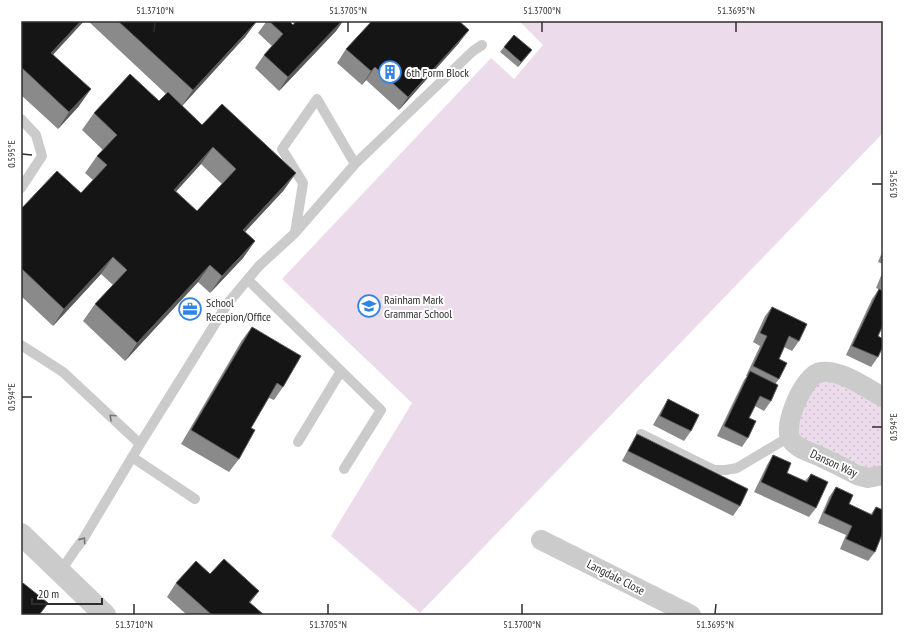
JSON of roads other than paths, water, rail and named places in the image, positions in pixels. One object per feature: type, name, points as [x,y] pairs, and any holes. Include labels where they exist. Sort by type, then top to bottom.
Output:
[{"type":"street","points":[[789,437],[788,424],[791,414],[806,382],[818,372],[831,371],[850,379],[883,397]]},
{"type":"street","name":"Danson Way","points":[[789,437],[796,446],[857,475],[868,478],[883,475]]},
{"type":"street","points":[[21,534],[105,615]]},
{"type":"street","name":"Langdale Close","points":[[541,540],[668,610],[691,615]]},
{"type":"lane","points":[[60,572],[82,541],[140,444],[228,304],[259,266],[295,233],[355,164],[473,51],[482,45]]},
{"type":"lane","points":[[295,233],[303,183],[282,149],[317,99],[355,164]]},
{"type":"lane","points":[[21,119],[36,135],[42,156],[21,188]]},
{"type":"lane","points":[[248,280],[381,410],[344,469]]},
{"type":"lane","points":[[21,345],[63,372],[140,444]]},
{"type":"lane","points":[[298,442],[341,371]]},
{"type":"lane","points":[[641,434],[714,470],[737,468],[789,437]]},
{"type":"lane","points":[[132,457],[195,499]]},
{"type":"place","name":"6th Form Block","points":[[390,72]]},
{"type":"place","name":"Rainham Mark Grammar School","points":[[369,306]]},
{"type":"place","name":"School Recepion/Office","points":[[190,309]]}]
